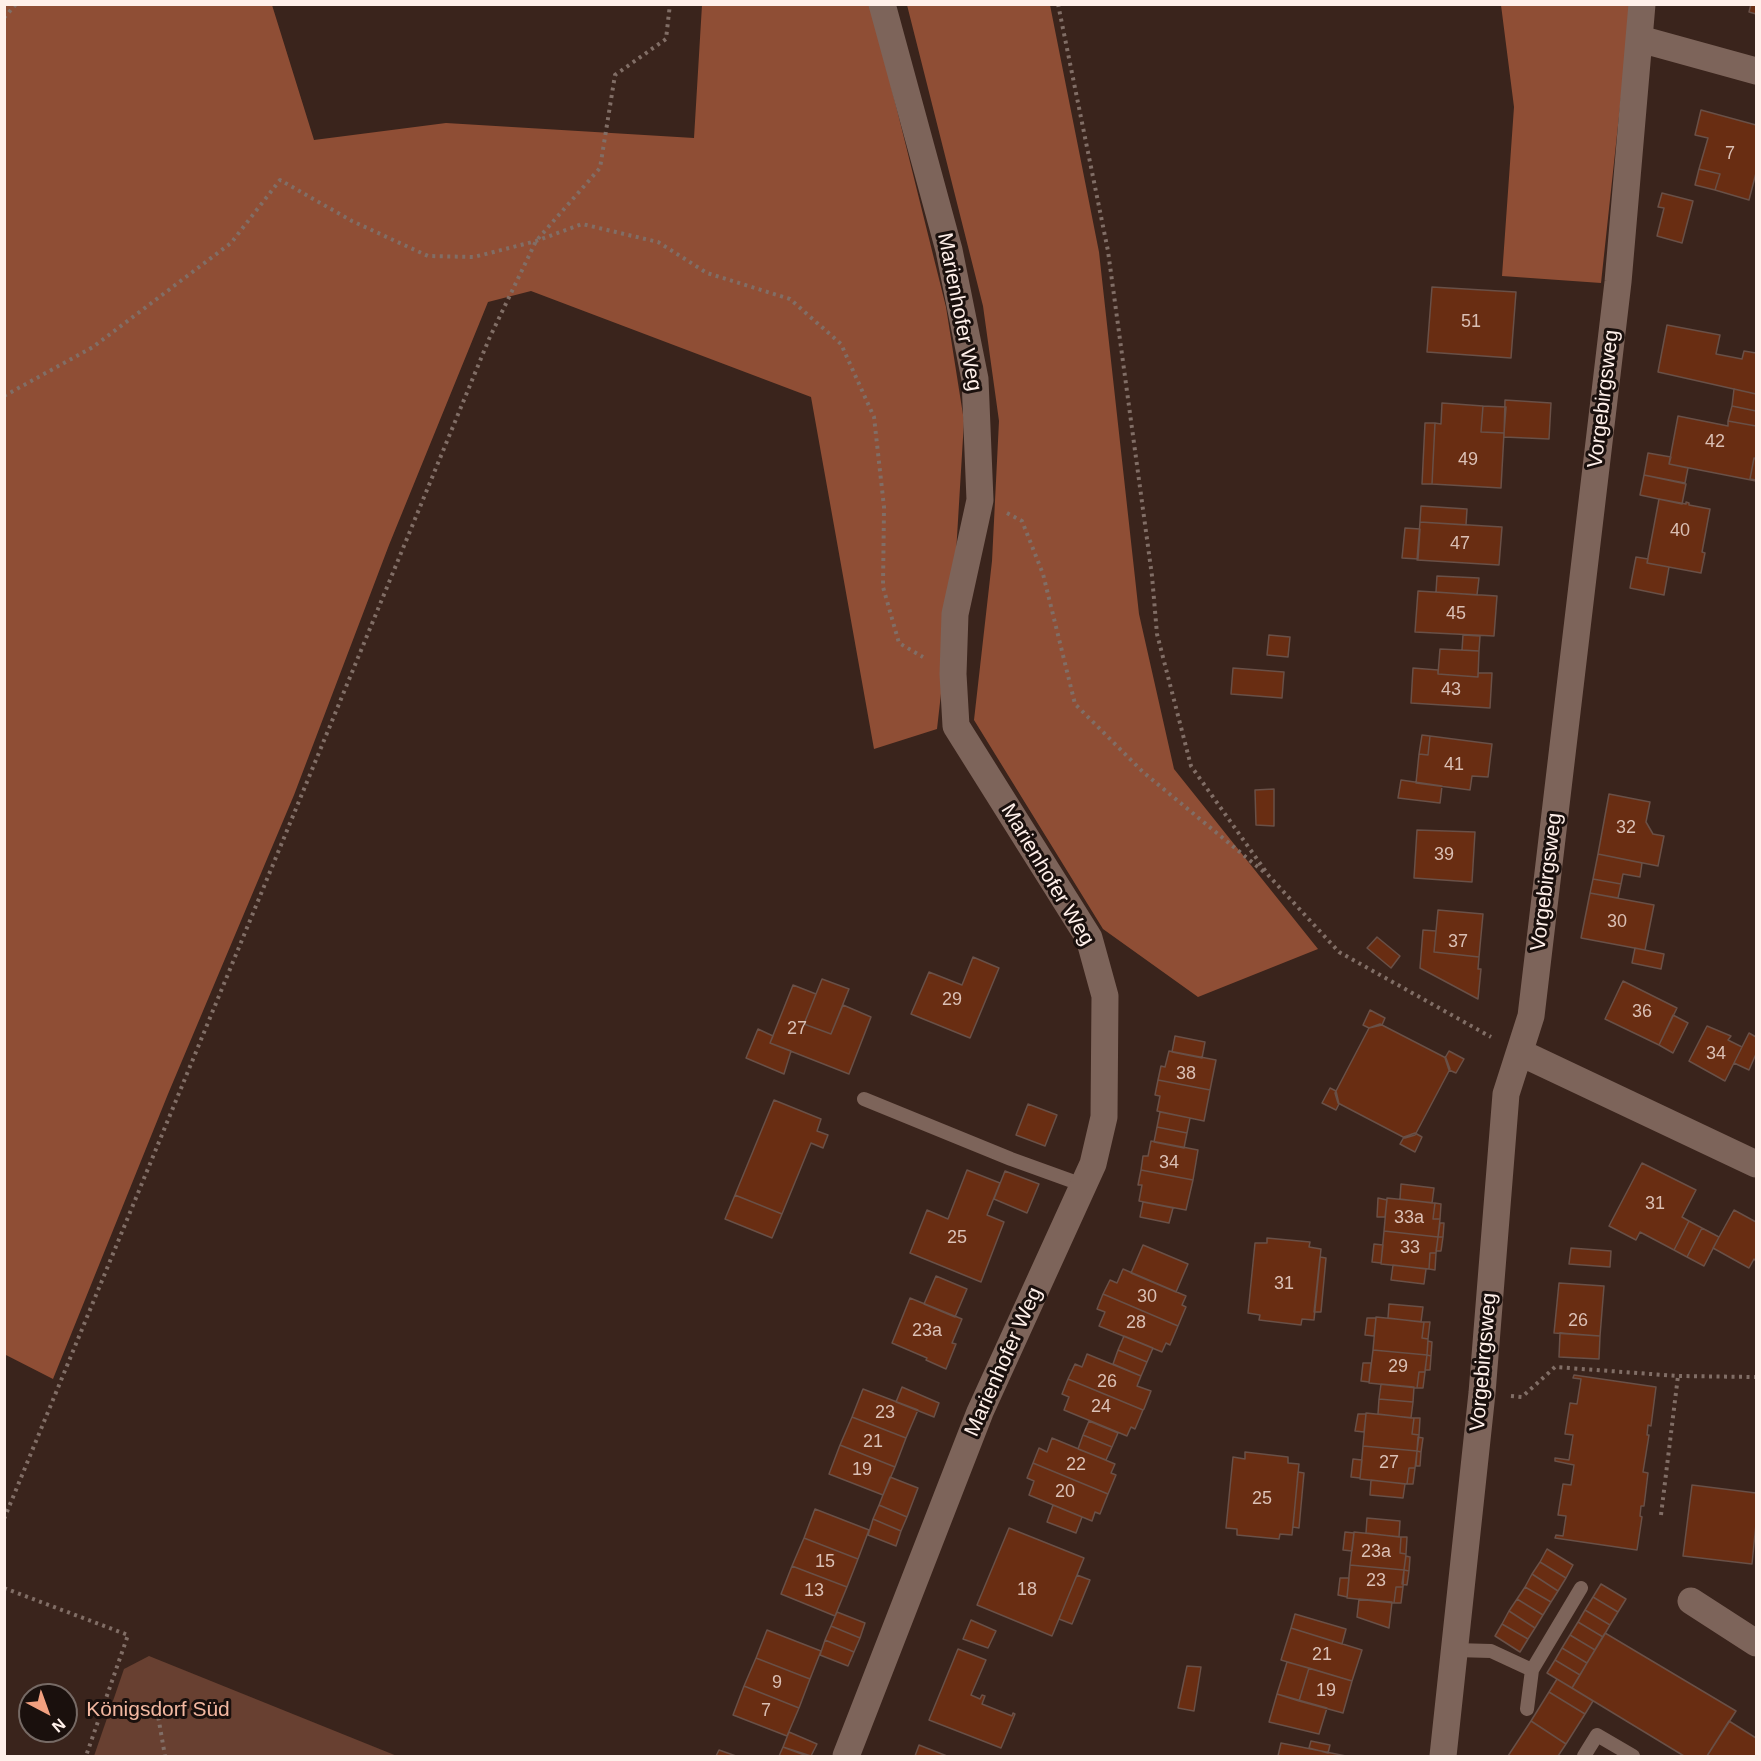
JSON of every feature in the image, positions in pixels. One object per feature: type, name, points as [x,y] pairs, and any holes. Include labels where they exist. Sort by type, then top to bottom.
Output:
[{"type":"street","name":"Marienhofer Weg","points":[[846,1756],[980,1412],[1093,1164],[1104,1118],[1105,996],[1089,938],[956,726],[953,674],[955,614],[980,500],[975,379],[949,250],[882,4]]},
{"type":"street","name":"Vorgebirgsweg","points":[[1443,1756],[1482,1393],[1506,1094],[1531,1016],[1616,306],[1642,4]]},
{"type":"street","points":[[1640,39],[1756,71]]},
{"type":"street","points":[[1521,1053],[1756,1164]]},
{"type":"street","points":[[1691,1602],[1756,1643]]},
{"type":"lane","points":[[864,1099],[1011,1159],[1083,1185]]},
{"type":"lane","points":[[1527,1709],[1532,1670],[1581,1588]]},
{"type":"lane","points":[[1455,1650],[1491,1651],[1532,1670]]},
{"type":"lane","points":[[1584,1756],[1597,1735],[1633,1756]]},
{"type":"path","points":[[4,18],[16,4]]},
{"type":"path","points":[[4,1519],[67,1372],[489,339],[536,241],[600,168],[615,75],[666,39],[670,4]]},
{"type":"path","points":[[1058,4],[1108,251],[1152,576],[1157,634],[1191,766],[1269,876]]},
{"type":"path","points":[[4,396],[93,347],[231,243],[280,180],[352,222],[428,256],[474,257],[536,241],[582,224],[658,242],[707,273],[790,299],[841,344],[874,417],[884,507],[884,587],[898,643],[953,674]]},
{"type":"path","points":[[980,500],[1022,520],[1044,574],[1075,705],[1143,772],[1269,876],[1340,952],[1521,1053]]},
{"type":"path","points":[[1482,1393],[1522,1397],[1555,1366],[1678,1376],[1756,1377]]},
{"type":"path","points":[[1661,1515],[1678,1376]]},
{"type":"path","points":[[4,1588],[128,1635],[86,1756]]},
{"type":"path","points":[[158,1710],[165,1756]]},
{"type":"green space","name":"Königsdorf Süd","points":[[149,1656],[397,1756],[94,1756],[124,1669]]},
{"type":"shaded area","points":[[4,5],[272,5],[314,140],[446,123],[694,138],[702,5],[871,5],[946,307],[964,421],[955,570],[937,729],[874,749],[811,397],[531,291],[488,302],[389,545],[294,795],[168,1094],[53,1379],[4,1354]]},
{"type":"shaded area","points":[[907,5],[1050,5],[1099,252],[1139,614],[1174,769],[1318,949],[1198,997],[1103,929],[974,720],[992,561],[999,421],[983,306]]},
{"type":"shaded area","points":[[1501,5],[1631,5],[1601,283],[1502,276],[1514,107]]},
{"type":"building","points":[[1751,4],[1756,4],[1756,14],[1749,12]]},
{"type":"building","points":[[1701,110],[1756,125],[1756,173],[1749,200],[1715,190],[1720,174],[1699,169],[1708,138],[1695,135]]},
{"type":"building","points":[[1699,169],[1720,174],[1715,190],[1695,185]]},
{"type":"building","points":[[1662,193],[1693,201],[1682,243],[1657,236],[1664,208],[1658,207]]},
{"type":"building","points":[[1432,287],[1516,292],[1511,358],[1427,352]]},
{"type":"building","points":[[1667,325],[1720,335],[1716,354],[1742,359],[1744,351],[1756,353],[1756,394],[1658,372]]},
{"type":"building","points":[[1734,389],[1756,394],[1756,411],[1732,406]]},
{"type":"building","points":[[1505,400],[1551,403],[1549,439],[1504,437]]},
{"type":"building","points":[[1442,403],[1483,406],[1481,432],[1504,433],[1501,488],[1432,484],[1435,423],[1441,424]]},
{"type":"building","points":[[1483,406],[1506,407],[1504,433],[1481,432]]},
{"type":"building","points":[[1732,406],[1756,411],[1756,426],[1728,421]]},
{"type":"building","points":[[1678,416],[1728,426],[1728,421],[1756,426],[1756,459],[1754,458],[1750,479],[1756,481],[1669,464]]},
{"type":"building","points":[[1425,423],[1435,423],[1432,484],[1422,484]]},
{"type":"building","points":[[1648,453],[1671,457],[1669,464],[1688,468],[1685,483],[1644,475]]},
{"type":"building","points":[[1754,458],[1756,459],[1756,480],[1750,479]]},
{"type":"building","points":[[1644,475],[1686,484],[1682,504],[1640,495]]},
{"type":"building","points":[[1659,499],[1686,504],[1686,502],[1689,505],[1710,509],[1702,552],[1705,553],[1701,573],[1647,563]]},
{"type":"building","points":[[1421,506],[1467,509],[1466,525],[1420,522]]},
{"type":"building","points":[[1420,522],[1502,527],[1499,565],[1417,560]]},
{"type":"building","points":[[1405,528],[1420,529],[1418,559],[1402,558]]},
{"type":"building","points":[[1636,557],[1648,559],[1647,563],[1669,567],[1664,595],[1630,588]]},
{"type":"building","points":[[1437,576],[1479,578],[1477,595],[1436,592]]},
{"type":"building","points":[[1418,591],[1497,596],[1494,636],[1415,632]]},
{"type":"building","points":[[1269,635],[1290,637],[1288,657],[1267,655]]},
{"type":"building","points":[[1463,635],[1480,636],[1479,651],[1462,650]]},
{"type":"building","points":[[1440,649],[1479,651],[1478,677],[1438,674]]},
{"type":"building","points":[[1233,668],[1284,672],[1282,698],[1231,694]]},
{"type":"building","points":[[1413,668],[1438,670],[1438,674],[1478,677],[1478,673],[1492,673],[1490,708],[1411,703]]},
{"type":"building","points":[[1422,735],[1430,736],[1428,755],[1419,754]]},
{"type":"building","points":[[1430,736],[1492,744],[1488,777],[1472,776],[1470,790],[1416,783],[1419,754],[1428,755]]},
{"type":"building","points":[[1401,780],[1442,786],[1440,803],[1398,798]]},
{"type":"building","points":[[1274,789],[1274,826],[1256,825],[1255,790]]},
{"type":"building","points":[[1609,794],[1650,802],[1646,822],[1653,834],[1664,836],[1658,866],[1598,854]]},
{"type":"building","points":[[1417,830],[1475,832],[1472,882],[1414,878]]},
{"type":"building","points":[[1598,854],[1642,863],[1640,877],[1623,874],[1621,884],[1593,879]]},
{"type":"building","points":[[1593,879],[1621,884],[1618,898],[1590,893]]},
{"type":"building","points":[[1590,893],[1654,905],[1645,950],[1581,938]]},
{"type":"building","points":[[1438,910],[1483,914],[1479,957],[1434,952]]},
{"type":"building","points":[[1423,930],[1436,931],[1434,952],[1479,957],[1478,969],[1481,969],[1478,999],[1420,968]]},
{"type":"building","points":[[1377,937],[1400,956],[1391,968],[1367,948]]},
{"type":"building","points":[[1635,948],[1664,954],[1661,969],[1632,963]]},
{"type":"building","points":[[973,957],[999,968],[970,1038],[911,1014],[929,972],[962,985]]},
{"type":"building","points":[[822,979],[849,989],[831,1034],[804,1024]]},
{"type":"building","points":[[1623,981],[1677,1008],[1659,1045],[1605,1019]]},
{"type":"building","points":[[793,985],[816,994],[804,1024],[831,1034],[843,1005],[871,1017],[849,1074],[770,1043]]},
{"type":"building","points":[[1370,1010],[1385,1018],[1382,1025],[1369,1028],[1363,1025]]},
{"type":"building","points":[[1673,1015],[1688,1023],[1673,1053],[1659,1045]]},
{"type":"building","points":[[1380,1024],[1446,1058],[1450,1069],[1415,1135],[1405,1138],[1338,1103],[1335,1093],[1369,1028]]},
{"type":"building","points":[[1707,1026],[1731,1036],[1728,1040],[1742,1047],[1725,1081],[1689,1061]]},
{"type":"building","points":[[758,1029],[773,1036],[770,1043],[791,1051],[784,1074],[746,1058]]},
{"type":"building","points":[[1749,1033],[1756,1037],[1756,1054],[1749,1070],[1734,1063]]},
{"type":"building","points":[[1175,1036],[1205,1042],[1202,1058],[1172,1052]]},
{"type":"building","points":[[1169,1051],[1216,1060],[1210,1090],[1158,1080],[1161,1066],[1165,1067]]},
{"type":"building","points":[[1449,1051],[1464,1059],[1456,1073],[1449,1070],[1445,1058]]},
{"type":"building","points":[[1158,1080],[1210,1090],[1204,1121],[1157,1111],[1160,1096],[1155,1095]]},
{"type":"building","points":[[1330,1088],[1336,1091],[1339,1104],[1336,1110],[1322,1103]]},
{"type":"building","points":[[774,1100],[821,1119],[817,1131],[828,1135],[823,1148],[811,1143],[782,1214],[735,1195]]},
{"type":"building","points":[[1028,1104],[1057,1115],[1045,1146],[1016,1135]]},
{"type":"building","points":[[1160,1112],[1190,1118],[1187,1133],[1157,1127]]},
{"type":"building","points":[[1157,1127],[1187,1133],[1184,1148],[1154,1142]]},
{"type":"building","points":[[1415,1133],[1422,1137],[1415,1152],[1400,1144],[1404,1137]]},
{"type":"building","points":[[1151,1141],[1198,1150],[1193,1180],[1141,1170],[1143,1156],[1148,1156]]},
{"type":"building","points":[[1642,1163],[1696,1190],[1682,1217],[1689,1221],[1674,1250],[1640,1232],[1636,1240],[1609,1226]]},
{"type":"building","points":[[967,1170],[1000,1183],[987,1215],[1004,1222],[981,1282],[910,1253],[927,1210],[948,1219]]},
{"type":"building","points":[[1141,1170],[1193,1180],[1186,1210],[1139,1201],[1142,1185],[1138,1185]]},
{"type":"building","points":[[1005,1171],[1039,1184],[1027,1213],[994,1199]]},
{"type":"building","points":[[1401,1184],[1434,1188],[1432,1203],[1400,1199]]},
{"type":"building","points":[[735,1195],[782,1214],[772,1238],[725,1219]]},
{"type":"building","points":[[1378,1198],[1387,1200],[1385,1217],[1377,1217]]},
{"type":"building","points":[[1387,1198],[1435,1203],[1433,1219],[1440,1219],[1438,1237],[1384,1231]]},
{"type":"building","points":[[1143,1202],[1173,1208],[1169,1223],[1140,1217]]},
{"type":"building","points":[[1435,1203],[1441,1204],[1440,1219],[1433,1219]]},
{"type":"building","points":[[1734,1210],[1756,1222],[1756,1261],[1754,1259],[1749,1268],[1713,1248]]},
{"type":"building","points":[[1689,1221],[1702,1228],[1687,1257],[1674,1250]]},
{"type":"building","points":[[1440,1223],[1444,1223],[1443,1237],[1438,1237]]},
{"type":"building","points":[[1702,1228],[1719,1237],[1704,1266],[1687,1257]]},
{"type":"building","points":[[1384,1231],[1438,1237],[1436,1253],[1430,1253],[1429,1269],[1381,1264]]},
{"type":"building","points":[[1438,1237],[1443,1237],[1441,1251],[1436,1251]]},
{"type":"building","points":[[1267,1238],[1310,1242],[1309,1247],[1321,1249],[1314,1320],[1302,1319],[1301,1325],[1259,1320],[1260,1315],[1248,1313],[1255,1243],[1267,1243]]},
{"type":"building","points":[[1374,1244],[1383,1245],[1381,1263],[1372,1262]]},
{"type":"building","points":[[1143,1245],[1188,1264],[1176,1292],[1131,1273]]},
{"type":"building","points":[[1571,1248],[1611,1251],[1610,1267],[1569,1264]]},
{"type":"building","points":[[1430,1253],[1436,1253],[1435,1270],[1429,1269]]},
{"type":"building","points":[[1320,1257],[1326,1258],[1321,1312],[1314,1312]]},
{"type":"building","points":[[1393,1265],[1426,1269],[1424,1284],[1391,1280]]},
{"type":"building","points":[[1123,1269],[1186,1296],[1182,1305],[1186,1307],[1178,1326],[1103,1294],[1110,1280],[1117,1283]]},
{"type":"building","points":[[936,1276],[967,1289],[955,1317],[924,1304]]},
{"type":"building","points":[[1559,1283],[1604,1286],[1600,1336],[1554,1333]]},
{"type":"building","points":[[1103,1294],[1178,1326],[1170,1345],[1166,1343],[1162,1352],[1099,1326],[1105,1312],[1097,1309]]},
{"type":"building","points":[[910,1298],[962,1319],[952,1343],[956,1344],[946,1369],[892,1343]]},
{"type":"building","points":[[1389,1304],[1423,1307],[1421,1322],[1388,1318]]},
{"type":"building","points":[[1376,1317],[1424,1322],[1422,1338],[1428,1339],[1427,1355],[1373,1350]]},
{"type":"building","points":[[1367,1318],[1376,1318],[1374,1336],[1365,1335]]},
{"type":"building","points":[[1424,1322],[1430,1322],[1428,1339],[1422,1338]]},
{"type":"building","points":[[1560,1333],[1600,1336],[1599,1359],[1559,1357]]},
{"type":"building","points":[[1124,1336],[1153,1348],[1147,1362],[1118,1350]]},
{"type":"building","points":[[1428,1341],[1432,1342],[1431,1356],[1427,1355]]},
{"type":"building","points":[[1118,1350],[1147,1362],[1141,1376],[1113,1364]]},
{"type":"building","points":[[1373,1350],[1427,1355],[1425,1372],[1419,1372],[1417,1388],[1369,1383]]},
{"type":"building","points":[[1087,1354],[1141,1376],[1137,1386],[1151,1391],[1144,1409],[1068,1379],[1075,1364],[1082,1367]]},
{"type":"building","points":[[1427,1355],[1431,1356],[1430,1370],[1425,1370]]},
{"type":"building","points":[[1363,1363],[1371,1363],[1369,1382],[1361,1381]]},
{"type":"building","points":[[1419,1372],[1425,1372],[1423,1388],[1417,1388]]},
{"type":"building","points":[[1574,1375],[1656,1387],[1651,1426],[1648,1425],[1647,1435],[1649,1435],[1643,1472],[1648,1473],[1644,1506],[1641,1506],[1640,1516],[1642,1517],[1637,1550],[1555,1538],[1556,1535],[1563,1536],[1566,1516],[1558,1515],[1563,1484],[1571,1485],[1574,1465],[1555,1461],[1555,1458],[1569,1460],[1573,1435],[1565,1434],[1570,1403],[1577,1404],[1581,1379],[1573,1378]]},
{"type":"building","points":[[1068,1379],[1143,1410],[1135,1429],[1131,1427],[1127,1436],[1064,1410],[1069,1397],[1062,1394]]},
{"type":"building","points":[[1381,1384],[1414,1387],[1413,1402],[1379,1399]]},
{"type":"building","points":[[902,1387],[939,1403],[934,1417],[896,1402]]},
{"type":"building","points":[[863,1389],[918,1410],[906,1438],[852,1417]]},
{"type":"building","points":[[1379,1399],[1413,1402],[1411,1418],[1378,1414]]},
{"type":"building","points":[[1366,1413],[1414,1418],[1412,1434],[1419,1435],[1417,1451],[1363,1446]]},
{"type":"building","points":[[1358,1414],[1366,1414],[1364,1432],[1355,1431]]},
{"type":"building","points":[[852,1417],[906,1438],[895,1467],[840,1445]]},
{"type":"building","points":[[1414,1418],[1420,1418],[1419,1435],[1412,1434]]},
{"type":"building","points":[[1089,1421],[1118,1433],[1112,1447],[1083,1435]]},
{"type":"building","points":[[1083,1435],[1112,1447],[1106,1460],[1078,1449]]},
{"type":"building","points":[[1418,1437],[1423,1438],[1421,1452],[1417,1451]]},
{"type":"building","points":[[1052,1438],[1115,1464],[1111,1473],[1116,1475],[1108,1494],[1033,1463],[1039,1448],[1047,1452]]},
{"type":"building","points":[[840,1445],[895,1467],[883,1495],[829,1474]]},
{"type":"building","points":[[1363,1446],[1417,1451],[1415,1468],[1409,1468],[1407,1484],[1360,1479]]},
{"type":"building","points":[[1417,1451],[1421,1452],[1420,1466],[1416,1466]]},
{"type":"building","points":[[1245,1452],[1288,1457],[1288,1463],[1299,1464],[1292,1535],[1280,1534],[1279,1539],[1237,1535],[1237,1529],[1226,1528],[1233,1457],[1245,1459]]},
{"type":"building","points":[[1353,1459],[1362,1460],[1360,1478],[1351,1477]]},
{"type":"building","points":[[1033,1463],[1108,1494],[1100,1514],[1095,1512],[1092,1521],[1029,1495],[1034,1481],[1027,1478]]},
{"type":"building","points":[[1409,1468],[1415,1468],[1413,1484],[1407,1484]]},
{"type":"building","points":[[1298,1472],[1304,1473],[1299,1528],[1293,1527]]},
{"type":"building","points":[[890,1477],[918,1488],[907,1517],[879,1505]]},
{"type":"building","points":[[1371,1480],[1405,1484],[1403,1498],[1370,1495]]},
{"type":"building","points":[[1692,1485],[1756,1493],[1752,1564],[1683,1556]]},
{"type":"building","points":[[879,1505],[907,1517],[901,1531],[873,1519]]},
{"type":"building","points":[[1053,1505],[1082,1517],[1076,1533],[1047,1522]]},
{"type":"building","points":[[815,1509],[869,1530],[858,1559],[804,1538]]},
{"type":"building","points":[[1367,1518],[1400,1521],[1399,1537],[1366,1533]]},
{"type":"building","points":[[873,1519],[901,1531],[896,1546],[868,1535]]},
{"type":"building","points":[[1009,1528],[1084,1558],[1052,1636],[977,1605]]},
{"type":"building","points":[[1345,1532],[1354,1533],[1352,1551],[1343,1550]]},
{"type":"building","points":[[1354,1532],[1401,1537],[1400,1553],[1406,1554],[1404,1570],[1350,1565]]},
{"type":"building","points":[[1401,1537],[1407,1537],[1406,1554],[1400,1553]]},
{"type":"building","points":[[804,1538],[858,1559],[847,1587],[792,1566]]},
{"type":"building","points":[[1547,1549],[1573,1565],[1566,1578],[1540,1562]]},
{"type":"building","points":[[1406,1556],[1410,1557],[1409,1571],[1404,1570]]},
{"type":"building","points":[[1540,1562],[1566,1578],[1558,1591],[1532,1574]]},
{"type":"building","points":[[1350,1565],[1404,1570],[1403,1587],[1396,1587],[1394,1603],[1347,1598]]},
{"type":"building","points":[[792,1566],[847,1587],[835,1616],[781,1594]]},
{"type":"building","points":[[1404,1570],[1409,1571],[1407,1585],[1402,1584]]},
{"type":"building","points":[[1532,1574],[1558,1591],[1551,1602],[1525,1587]]},
{"type":"building","points":[[1077,1575],[1090,1580],[1072,1624],[1059,1619]]},
{"type":"building","points":[[1340,1578],[1349,1578],[1347,1597],[1338,1595]]},
{"type":"building","points":[[1601,1584],[1626,1599],[1618,1612],[1593,1597]]},
{"type":"building","points":[[1396,1587],[1403,1587],[1401,1603],[1394,1603]]},
{"type":"building","points":[[1525,1587],[1551,1602],[1543,1615],[1517,1599]]},
{"type":"building","points":[[1593,1597],[1618,1612],[1610,1625],[1585,1610]]},
{"type":"building","points":[[1359,1599],[1392,1602],[1389,1628],[1357,1617]]},
{"type":"building","points":[[1517,1599],[1543,1615],[1535,1628],[1509,1611]]},
{"type":"building","points":[[1585,1610],[1610,1625],[1603,1637],[1578,1622]]},
{"type":"building","points":[[1509,1611],[1535,1628],[1528,1639],[1502,1624]]},
{"type":"building","points":[[837,1612],[865,1623],[860,1638],[831,1626]]},
{"type":"building","points":[[1295,1614],[1346,1629],[1342,1644],[1291,1628]]},
{"type":"building","points":[[971,1620],[996,1631],[988,1648],[963,1639]]},
{"type":"building","points":[[1578,1622],[1603,1637],[1595,1650],[1570,1635]]},
{"type":"building","points":[[1502,1624],[1528,1639],[1520,1652],[1495,1636]]},
{"type":"building","points":[[831,1626],[860,1638],[854,1652],[825,1640]]},
{"type":"building","points":[[1291,1628],[1362,1650],[1352,1681],[1281,1660]]},
{"type":"building","points":[[767,1630],[821,1651],[810,1679],[756,1658]]},
{"type":"building","points":[[1605,1633],[1736,1711],[1707,1756],[1684,1756],[1572,1688]]},
{"type":"building","points":[[1570,1635],[1595,1650],[1587,1663],[1562,1648]]},
{"type":"building","points":[[825,1640],[854,1652],[848,1666],[820,1655]]},
{"type":"building","points":[[1562,1648],[1587,1663],[1580,1675],[1555,1660]]},
{"type":"building","points":[[958,1649],[986,1660],[971,1695],[980,1699],[982,1695],[985,1696],[982,1704],[1012,1716],[1013,1713],[1015,1714],[1001,1748],[929,1720]]},
{"type":"building","points":[[756,1658],[810,1679],[799,1708],[744,1686]]},
{"type":"building","points":[[1555,1660],[1580,1675],[1572,1688],[1547,1673]]},
{"type":"building","points":[[1287,1662],[1309,1668],[1299,1701],[1277,1694]]},
{"type":"building","points":[[1187,1666],[1201,1667],[1194,1711],[1178,1708]]},
{"type":"building","points":[[1309,1668],[1352,1681],[1343,1713],[1299,1701]]},
{"type":"building","points":[[1557,1679],[1593,1701],[1585,1714],[1549,1692]]},
{"type":"building","points":[[744,1686],[799,1708],[787,1736],[733,1715]]},
{"type":"building","points":[[1549,1692],[1585,1714],[1566,1744],[1531,1721]]},
{"type":"building","points":[[1277,1694],[1327,1708],[1319,1734],[1269,1722]]},
{"type":"building","points":[[1531,1721],[1566,1744],[1558,1756],[1508,1756]]},
{"type":"building","points":[[1729,1721],[1756,1738],[1756,1756],[1707,1756]]},
{"type":"building","points":[[789,1732],[817,1744],[811,1756],[783,1747]]},
{"type":"building","points":[[1311,1741],[1330,1745],[1328,1753],[1309,1748]]},
{"type":"building","points":[[1281,1743],[1346,1756],[1278,1756]]},
{"type":"building","points":[[919,1745],[947,1756],[915,1756]]},
{"type":"building","points":[[783,1747],[807,1756],[779,1756]]},
{"type":"building","points":[[719,1750],[736,1756],[716,1756]]}]
